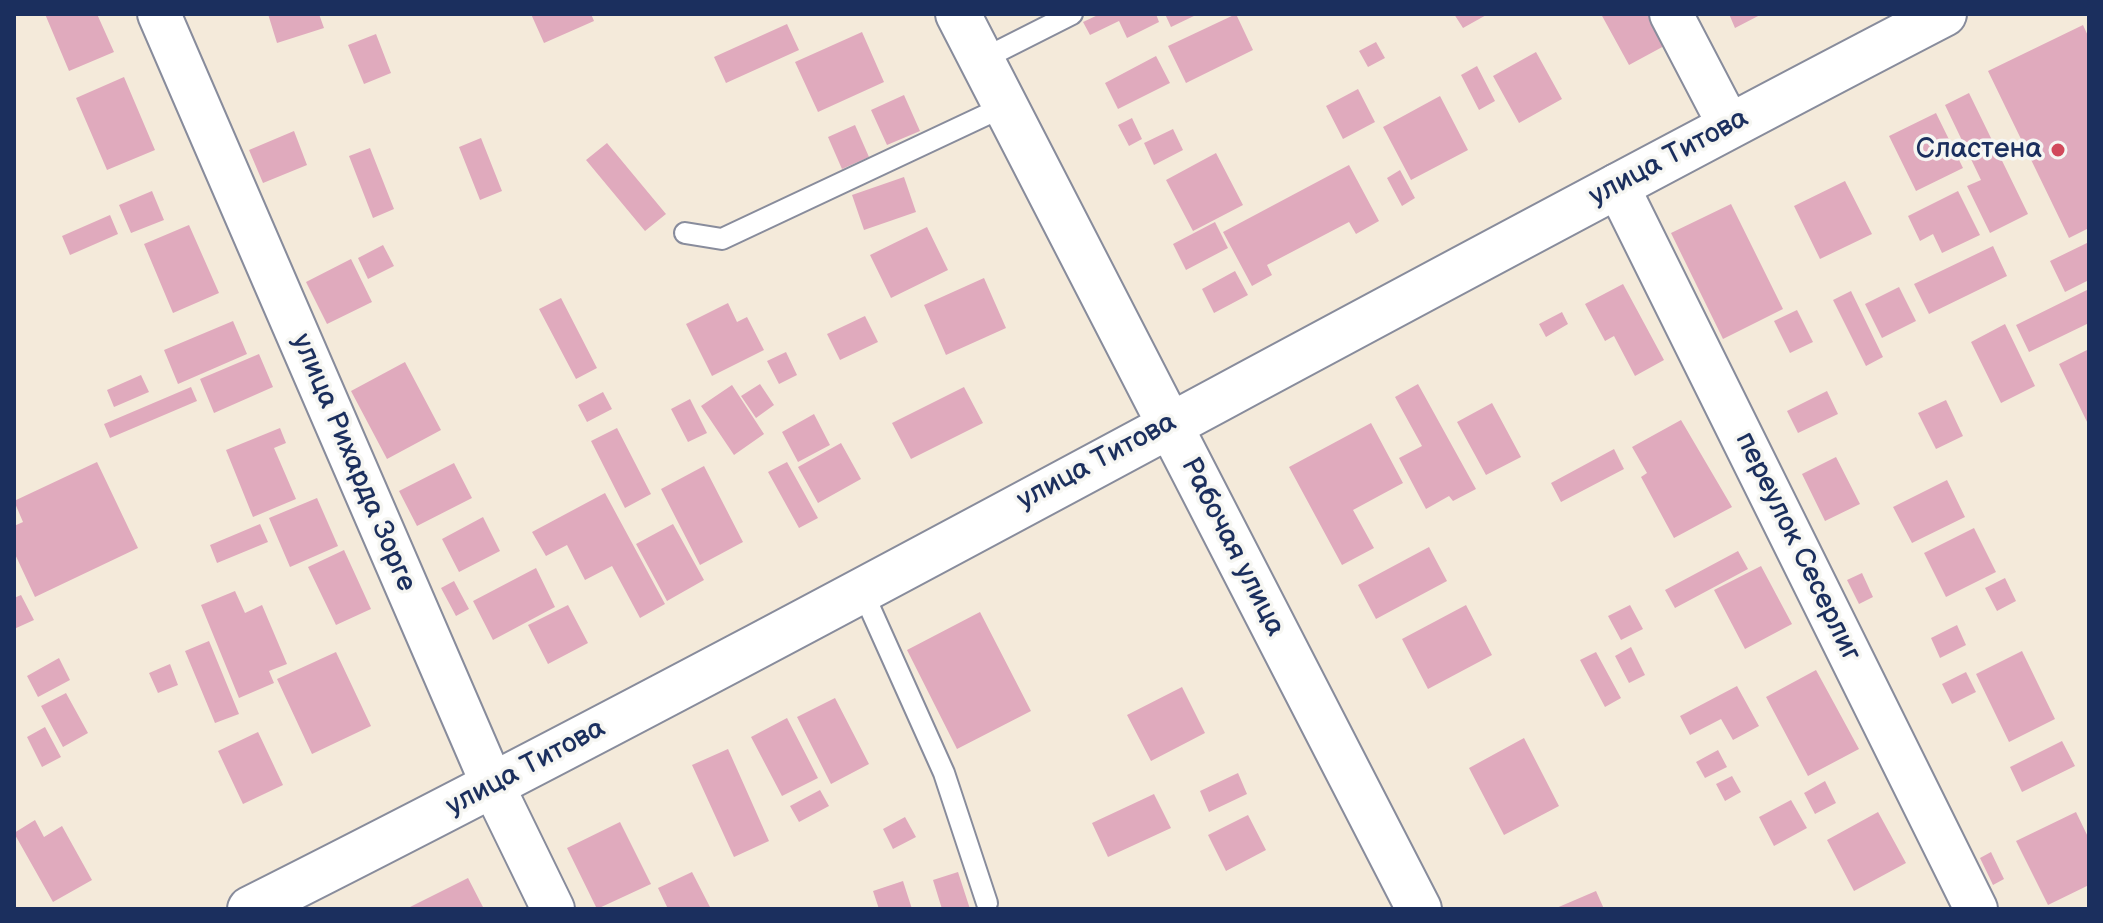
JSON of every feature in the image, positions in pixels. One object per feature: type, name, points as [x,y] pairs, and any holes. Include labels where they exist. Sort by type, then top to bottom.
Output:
[{"type":"main road","name":"Рабочая улица","points":[[958,14],[1419,909]]},
{"type":"main road","name":"улица Титова","points":[[250,909],[493,786],[1729,125],[1944,14]]},
{"type":"street","name":"улица Рихарда Зорге","points":[[159,14],[493,786],[553,909]]},
{"type":"street","points":[[1671,14],[1729,125]]},
{"type":"street","name":"переулок Сесерлиг","points":[[1617,185],[1976,909]]},
{"type":"lane","points":[[981,60],[1072,14]]},
{"type":"lane","points":[[685,233],[722,239],[1005,106]]},
{"type":"lane","points":[[861,588],[944,773],[987,903]]},
{"type":"building","points":[[45,14],[97,14],[114,52],[69,71]]},
{"type":"building","points":[[268,14],[319,14],[324,28],[277,43]]},
{"type":"building","points":[[531,14],[591,14],[594,21],[544,43]]},
{"type":"building","points":[[1100,14],[1156,14],[1159,22],[1127,38],[1119,21],[1090,35],[1083,22]]},
{"type":"building","points":[[1165,14],[1198,14],[1171,27]]},
{"type":"building","points":[[1236,14],[1253,50],[1186,83],[1168,46]]},
{"type":"building","points":[[1454,14],[1488,14],[1463,28]]},
{"type":"building","points":[[1601,14],[1648,14],[1666,45],[1629,65]]},
{"type":"building","points":[[1729,14],[1762,14],[1735,28]]},
{"type":"building","points":[[787,24],[799,50],[726,83],[714,57]]},
{"type":"building","name":"Сластена","points":[[2083,25],[2089,38],[2089,228],[2069,238],[1988,71]]},
{"type":"building","points":[[862,32],[884,82],[818,112],[795,62]]},
{"type":"building","points":[[376,34],[391,73],[364,84],[348,45]]},
{"type":"building","points":[[1376,42],[1385,58],[1368,67],[1359,51]]},
{"type":"building","points":[[1536,52],[1562,99],[1519,123],[1493,76]]},
{"type":"building","points":[[1156,56],[1170,83],[1118,109],[1105,83]]},
{"type":"building","points":[[1477,66],[1495,101],[1479,110],[1461,75]]},
{"type":"building","points":[[124,77],[155,150],[107,170],[76,98]]},
{"type":"building","points":[[1358,89],[1375,122],[1343,139],[1326,106]]},
{"type":"building","points":[[1969,93],[2028,214],[1990,233],[1967,186],[1981,180],[1945,105]]},
{"type":"building","points":[[904,95],[920,131],[887,145],[871,110]]},
{"type":"building","points":[[1440,96],[1468,150],[1411,180],[1383,127]]},
{"type":"building","points":[[1936,113],[1963,168],[1916,191],[1889,136]]},
{"type":"building","points":[[1132,118],[1142,139],[1129,146],[1118,125]]},
{"type":"building","points":[[855,125],[869,157],[842,169],[828,137]]},
{"type":"building","points":[[1173,129],[1183,150],[1154,165],[1144,143]]},
{"type":"building","points":[[294,131],[307,165],[263,183],[249,150]]},
{"type":"building","points":[[481,138],[502,191],[480,200],[459,147]]},
{"type":"building","points":[[607,143],[666,214],[645,231],[586,160]]},
{"type":"building","points":[[370,148],[394,209],[373,218],[349,156]]},
{"type":"building","points":[[1216,153],[1243,205],[1193,231],[1166,180]]},
{"type":"building","points":[[1349,165],[1379,221],[1356,234],[1349,222],[1267,265],[1272,275],[1252,286],[1223,232]]},
{"type":"building","points":[[1400,170],[1415,198],[1402,206],[1387,178]]},
{"type":"building","points":[[904,177],[916,212],[864,230],[852,195]]},
{"type":"building","points":[[1845,181],[1872,234],[1820,259],[1794,206]]},
{"type":"building","points":[[152,191],[164,220],[131,233],[119,205]]},
{"type":"building","points":[[1958,191],[1980,235],[1942,253],[1933,234],[1920,241],[1908,216]]},
{"type":"building","points":[[1731,204],[1783,309],[1723,339],[1671,233]]},
{"type":"building","points":[[110,215],[118,234],[70,255],[62,236]]},
{"type":"building","points":[[1215,222],[1228,248],[1186,270],[1173,244]]},
{"type":"building","points":[[189,225],[219,293],[173,313],[144,244]]},
{"type":"building","points":[[927,227],[948,270],[891,298],[870,255]]},
{"type":"building","points":[[2089,242],[2089,280],[2065,292],[2050,261]]},
{"type":"building","points":[[383,245],[394,266],[368,279],[358,258]]},
{"type":"building","points":[[1993,246],[2007,276],[1929,314],[1914,284]]},
{"type":"building","points":[[351,259],[372,302],[327,324],[306,282]]},
{"type":"building","points":[[1235,271],[1248,295],[1214,313],[1202,289]]},
{"type":"building","points":[[984,278],[1006,328],[946,355],[924,305]]},
{"type":"building","points":[[1623,284],[1664,360],[1635,376],[1614,336],[1605,341],[1585,304]]},
{"type":"building","points":[[1899,287],[1916,321],[1882,338],[1865,304]]},
{"type":"building","points":[[2089,289],[2089,323],[2029,352],[2016,325]]},
{"type":"building","points":[[1851,291],[1883,357],[1866,366],[1833,300]]},
{"type":"building","points":[[561,298],[597,368],[576,379],[539,309]]},
{"type":"building","points":[[728,303],[737,322],[747,317],[764,350],[712,376],[686,324]]},
{"type":"building","points":[[1797,310],[1813,342],[1790,353],[1774,321]]},
{"type":"building","points":[[1562,312],[1568,324],[1546,337],[1539,324]]},
{"type":"building","points":[[865,316],[878,342],[840,360],[827,334]]},
{"type":"building","points":[[233,321],[247,354],[178,384],[164,350]]},
{"type":"building","points":[[2005,324],[2035,386],[2001,403],[1971,342]]},
{"type":"building","points":[[2089,349],[2089,426],[2059,364]]},
{"type":"building","points":[[786,352],[797,375],[779,384],[767,361]]},
{"type":"building","points":[[259,354],[273,387],[214,413],[200,379]]},
{"type":"building","points":[[405,362],[441,430],[387,459],[351,391]]},
{"type":"building","points":[[141,375],[149,392],[114,407],[107,390]]},
{"type":"building","points":[[760,384],[774,405],[756,418],[741,396]]},
{"type":"building","points":[[1418,384],[1476,489],[1453,501],[1449,496],[1426,509],[1399,458],[1422,446],[1395,397]]},
{"type":"building","points":[[732,385],[764,434],[734,455],[701,406]]},
{"type":"building","points":[[191,387],[197,401],[110,438],[104,424]]},
{"type":"building","points":[[964,387],[983,423],[911,459],[892,423]]},
{"type":"building","points":[[1827,391],[1838,414],[1798,433],[1787,411]]},
{"type":"building","points":[[603,392],[612,409],[587,422],[578,405]]},
{"type":"building","points":[[690,399],[707,433],[688,442],[671,409]]},
{"type":"building","points":[[1946,400],[1963,436],[1936,449],[1918,413]]},
{"type":"building","points":[[1492,403],[1521,457],[1486,475],[1457,422]]},
{"type":"building","points":[[814,414],[830,445],[798,462],[782,432]]},
{"type":"building","points":[[1681,420],[1732,507],[1674,538],[1641,477],[1647,473],[1632,447]]},
{"type":"building","points":[[1371,423],[1403,483],[1353,510],[1374,548],[1342,565],[1289,467]]},
{"type":"building","points":[[280,428],[286,443],[274,448],[296,499],[253,517],[226,450]]},
{"type":"building","points":[[617,428],[651,494],[625,508],[591,441]]},
{"type":"building","points":[[841,443],[861,479],[818,503],[798,467]]},
{"type":"building","points":[[1614,449],[1624,469],[1561,502],[1551,483]]},
{"type":"building","points":[[1836,457],[1860,504],[1825,521],[1802,474]]},
{"type":"building","points":[[97,462],[138,548],[35,597],[14,552],[14,526],[23,522],[14,501]]},
{"type":"building","points":[[787,462],[818,518],[799,528],[768,472]]},
{"type":"building","points":[[454,463],[472,498],[417,526],[399,491]]},
{"type":"building","points":[[704,466],[743,542],[700,565],[661,489]]},
{"type":"building","points":[[1947,480],[1965,517],[1912,543],[1893,507]]},
{"type":"building","points":[[605,493],[665,604],[640,618],[612,566],[585,580],[567,545],[546,556],[532,532]]},
{"type":"building","points":[[317,498],[338,546],[290,567],[269,518]]},
{"type":"building","points":[[483,517],[500,551],[459,572],[442,539]]},
{"type":"building","points":[[260,524],[268,542],[217,563],[210,545]]},
{"type":"building","points":[[673,524],[704,580],[667,601],[636,544]]},
{"type":"building","points":[[1974,528],[1996,572],[1946,597],[1924,553]]},
{"type":"building","points":[[1429,547],[1447,581],[1376,619],[1358,585]]},
{"type":"building","points":[[344,550],[371,609],[336,625],[308,567]]},
{"type":"building","points":[[1738,551],[1748,569],[1675,608],[1665,590]]},
{"type":"building","points":[[1761,566],[1792,624],[1745,649],[1714,590]]},
{"type":"building","points":[[536,568],[555,607],[493,640],[473,601]]},
{"type":"building","points":[[1862,573],[1873,597],[1859,604],[1847,580]]},
{"type":"building","points":[[2005,578],[2016,601],[1997,611],[1985,588]]},
{"type":"building","points":[[454,581],[469,609],[456,616],[441,588]]},
{"type":"building","points":[[235,591],[245,613],[262,605],[287,664],[269,671],[274,683],[239,698],[201,605]]},
{"type":"building","points":[[21,595],[34,620],[14,629],[14,598]]},
{"type":"building","points":[[568,605],[588,643],[548,664],[528,625]]},
{"type":"building","points":[[1466,605],[1492,655],[1428,689],[1402,639]]},
{"type":"building","points":[[1630,605],[1643,629],[1621,640],[1608,616]]},
{"type":"building","points":[[980,612],[1031,711],[957,749],[907,650]]},
{"type":"building","points":[[1957,625],[1966,645],[1940,658],[1931,638]]},
{"type":"building","points":[[209,641],[239,714],[215,723],[185,651]]},
{"type":"building","points":[[1631,647],[1645,675],[1629,683],[1615,656]]},
{"type":"building","points":[[2022,651],[2055,719],[2009,742],[1976,674]]},
{"type":"building","points":[[336,652],[371,726],[312,754],[277,679]]},
{"type":"building","points":[[1596,652],[1621,698],[1605,707],[1580,660]]},
{"type":"building","points":[[59,658],[70,680],[38,697],[27,676]]},
{"type":"building","points":[[170,664],[178,685],[158,693],[149,673]]},
{"type":"building","points":[[1816,670],[1859,749],[1808,776],[1766,697]]},
{"type":"building","points":[[1966,672],[1976,692],[1952,704],[1942,684]]},
{"type":"building","points":[[1737,686],[1759,726],[1733,740],[1721,719],[1690,735],[1680,716]]},
{"type":"building","points":[[1182,687],[1205,733],[1151,761],[1127,715]]},
{"type":"building","points":[[66,693],[88,733],[63,747],[41,706]]},
{"type":"building","points":[[835,698],[869,764],[831,784],[797,717]]},
{"type":"building","points":[[787,718],[818,778],[782,796],[751,737]]},
{"type":"building","points":[[45,727],[61,757],[42,767],[27,737]]},
{"type":"building","points":[[258,732],[283,785],[243,804],[218,751]]},
{"type":"building","points":[[1524,738],[1559,806],[1504,835],[1469,768]]},
{"type":"building","points":[[2062,741],[2075,766],[2022,792],[2010,767]]},
{"type":"building","points":[[728,749],[769,841],[734,857],[692,765]]},
{"type":"building","points":[[1718,750],[1727,767],[1705,778],[1696,762]]},
{"type":"building","points":[[1238,773],[1247,794],[1209,812],[1200,791]]},
{"type":"building","points":[[1732,776],[1741,792],[1725,801],[1716,784]]},
{"type":"building","points":[[1825,781],[1836,803],[1815,814],[1804,793]]},
{"type":"building","points":[[820,790],[829,806],[799,822],[790,806]]},
{"type":"building","points":[[1154,794],[1171,828],[1108,857],[1092,823]]},
{"type":"building","points":[[1791,800],[1807,828],[1774,846],[1759,817]]},
{"type":"building","points":[[1878,812],[1906,863],[1854,891],[1827,840]]},
{"type":"building","points":[[2076,812],[2089,839],[2089,885],[2048,905],[2016,841]]},
{"type":"building","points":[[1248,815],[1266,850],[1226,871],[1208,835]]},
{"type":"building","points":[[905,817],[916,837],[893,849],[883,829]]},
{"type":"building","points":[[35,820],[44,837],[62,826],[92,880],[53,902],[14,833]]},
{"type":"building","points":[[620,822],[651,884],[597,909],[567,848]]},
{"type":"building","points":[[1991,852],[2004,879],[1993,885],[1980,858]]},
{"type":"building","points":[[692,872],[711,909],[668,909],[658,888]]},
{"type":"building","points":[[958,872],[970,909],[942,909],[933,880]]},
{"type":"building","points":[[468,878],[484,909],[406,909]]},
{"type":"building","points":[[903,881],[912,909],[879,909],[873,891]]},
{"type":"building","points":[[1596,891],[1604,909],[1554,909]]},
{"type":"place","name":"Сластена","points":[[2058,150]]}]
